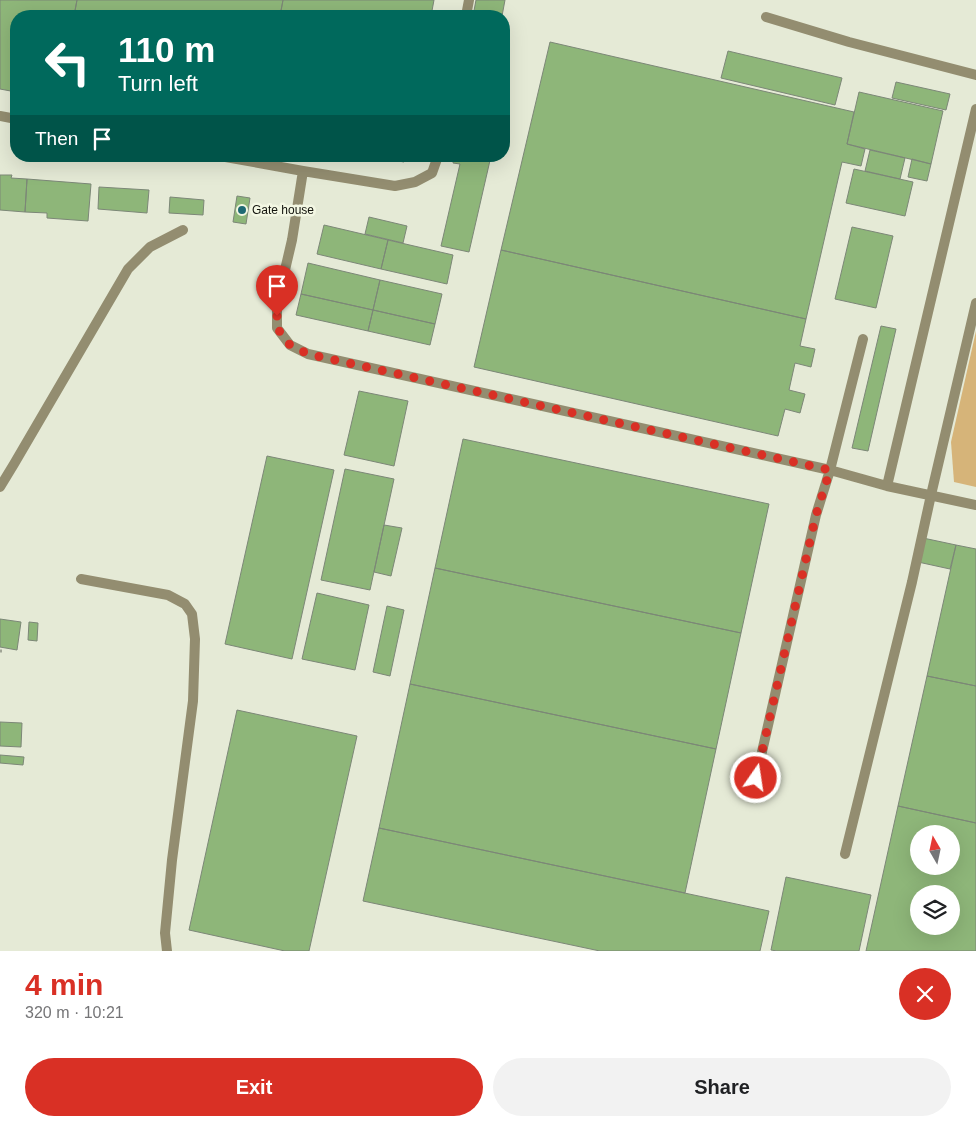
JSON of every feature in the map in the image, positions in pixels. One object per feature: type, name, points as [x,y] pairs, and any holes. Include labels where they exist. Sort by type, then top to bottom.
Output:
[{"type":"lane","points":[[766,17],[849,42],[976,75]]},
{"type":"lane","points":[[887,486],[976,110]]},
{"type":"lane","points":[[253,162],[395,186],[415,182],[432,173],[436,162]]},
{"type":"lane","points":[[302,171],[292,240],[277,304],[277,328],[290,345],[308,354],[830,470],[887,486],[976,504]]},
{"type":"lane","points":[[0,487],[128,269],[150,247],[183,230]]},
{"type":"lane","points":[[845,854],[912,582],[976,303]]},
{"type":"lane","points":[[756,778],[816,515],[830,470],[863,340]]},
{"type":"lane","points":[[81,579],[168,594],[186,604],[192,614],[195,639],[193,700],[172,860],[165,934],[167,951]]},
{"type":"shaded area","points":[[976,331],[976,487],[954,482],[951,442]]},
{"type":"building","points":[[0,0],[77,0],[75,10],[10,10],[10,91],[0,89]]},
{"type":"building","points":[[77,0],[283,0],[281,10],[75,10]]},
{"type":"building","points":[[283,0],[434,0],[432,10],[281,10]]},
{"type":"building","points":[[476,0],[505,0],[503,10],[474,10]]},
{"type":"building","points":[[550,42],[854,112],[847,144],[865,149],[861,166],[842,162],[806,319],[501,250]]},
{"type":"building","points":[[728,51],[842,78],[835,105],[721,78]]},
{"type":"building","points":[[896,82],[950,94],[946,110],[892,98]]},
{"type":"building","points":[[859,92],[943,111],[931,164],[847,144]]},
{"type":"building","points":[[870,150],[905,158],[900,179],[865,171]]},
{"type":"building","points":[[912,159],[931,164],[927,181],[908,177]]},
{"type":"building","points":[[490,162],[469,252],[441,246],[460,164],[453,163]]},
{"type":"building","points":[[854,169],[913,182],[905,216],[846,203]]},
{"type":"building","points":[[0,175],[12,175],[11,178],[27,179],[25,212],[0,210]]},
{"type":"building","points":[[27,179],[91,184],[88,221],[47,218],[47,213],[25,212]]},
{"type":"building","points":[[99,187],[149,190],[147,213],[98,209]]},
{"type":"building","name":"Gate house","points":[[237,196],[250,198],[246,224],[233,222]]},
{"type":"building","points":[[170,197],[204,200],[203,215],[169,213]]},
{"type":"building","points":[[369,217],[407,226],[403,243],[365,234]]},
{"type":"building","points":[[324,225],[388,240],[381,269],[317,254]]},
{"type":"building","points":[[852,227],[893,236],[876,308],[835,299]]},
{"type":"building","points":[[388,240],[453,255],[447,284],[381,269]]},
{"type":"building","points":[[501,250],[806,319],[800,346],[815,349],[811,367],[795,363],[789,390],[805,394],[800,413],[785,409],[778,436],[474,367]]},
{"type":"building","points":[[308,263],[380,280],[373,310],[301,294]]},
{"type":"building","points":[[380,280],[442,294],[435,324],[373,310]]},
{"type":"building","points":[[301,294],[373,310],[368,331],[296,315]]},
{"type":"building","points":[[373,310],[435,324],[430,345],[368,331]]},
{"type":"building","points":[[881,326],[896,329],[868,451],[852,448]]},
{"type":"building","points":[[359,391],[408,401],[394,466],[344,455]]},
{"type":"building","points":[[463,439],[769,504],[741,633],[435,568]]},
{"type":"building","points":[[267,456],[334,470],[292,659],[225,644]]},
{"type":"building","points":[[345,469],[394,479],[370,590],[321,580]]},
{"type":"building","points":[[384,525],[402,528],[391,576],[374,572]]},
{"type":"building","points":[[923,538],[956,545],[950,569],[918,562]]},
{"type":"building","points":[[956,545],[976,549],[976,686],[927,676]]},
{"type":"building","points":[[435,568],[741,633],[716,749],[410,684]]},
{"type":"building","points":[[317,593],[369,605],[355,670],[302,659]]},
{"type":"building","points":[[387,606],[404,610],[390,676],[373,672]]},
{"type":"building","points":[[0,619],[21,622],[17,650],[0,647]]},
{"type":"building","points":[[29,622],[38,623],[37,641],[28,640]]},
{"type":"building","points":[[927,676],[976,686],[976,823],[898,806]]},
{"type":"building","points":[[410,684],[716,749],[685,893],[379,828]]},
{"type":"building","points":[[237,710],[357,736],[309,951],[285,951],[189,930]]},
{"type":"building","points":[[0,722],[22,723],[21,747],[0,746]]},
{"type":"building","points":[[0,755],[24,757],[23,765],[0,763]]},
{"type":"building","points":[[898,806],[976,823],[976,951],[866,951]]},
{"type":"building","points":[[379,828],[769,911],[760,951],[600,951],[363,901]]},
{"type":"building","points":[[786,877],[871,895],[859,951],[771,950]]},
{"type":"place","name":"Gate house","points":[[242,210]]},
{"type":"route","points":[[277,316],[277,328],[290,345],[308,354],[830,470],[816,515],[756,778]]}]
